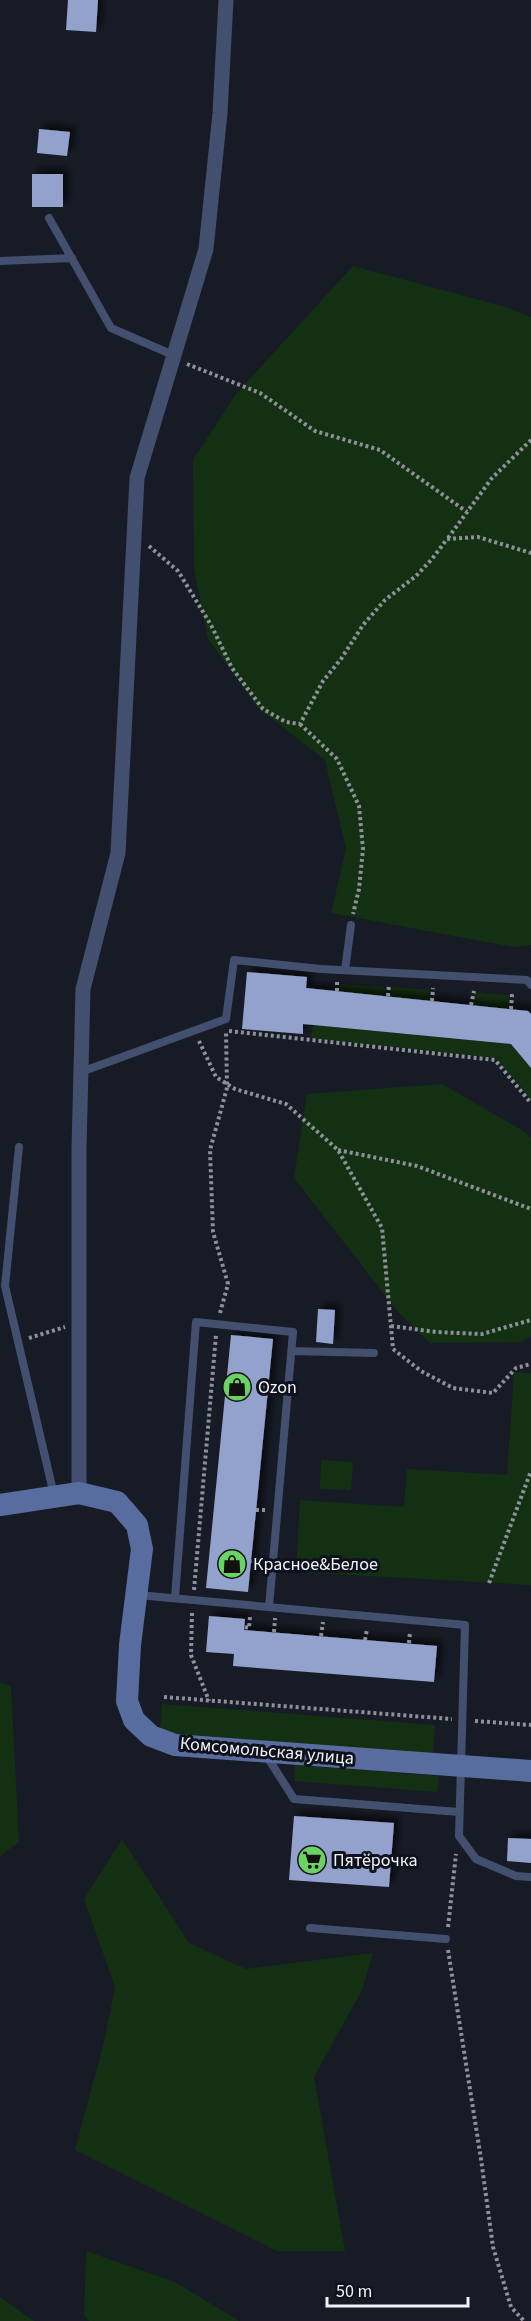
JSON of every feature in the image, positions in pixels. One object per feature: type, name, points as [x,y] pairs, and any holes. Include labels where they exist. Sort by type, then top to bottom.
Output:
[{"type":"main road","points":[[0,1506],[79,1493]]},
{"type":"main road","name":"Комсомольская улица","points":[[79,1493],[117,1502],[137,1525],[142,1549],[130,1645],[127,1701],[134,1720],[150,1736],[175,1745],[531,1771]]},
{"type":"street","points":[[79,1493],[83,989],[118,853],[137,478],[206,249],[220,113],[226,0]]},
{"type":"lane","points":[[49,218],[111,328],[173,357]]},
{"type":"lane","points":[[0,261],[72,258]]},
{"type":"lane","points":[[345,970],[351,925]]},
{"type":"lane","points":[[81,1072],[226,1019],[234,960],[345,970],[526,980],[531,985]]},
{"type":"lane","points":[[19,1147],[4,1286],[55,1497]]},
{"type":"lane","points":[[175,1599],[196,1322],[293,1332],[269,1607]]},
{"type":"lane","points":[[292,1351],[374,1353]]},
{"type":"lane","points":[[136,1595],[465,1625],[459,1836],[476,1859],[516,1876],[531,1877]]},
{"type":"lane","points":[[263,1752],[294,1799],[459,1812]]},
{"type":"lane","points":[[310,1928],[446,1939]]},
{"type":"path","points":[[173,357],[260,393],[315,431],[380,450],[467,512]]},
{"type":"path","points":[[300,724],[322,681],[341,659],[363,625],[385,600],[416,576],[432,559],[492,478],[531,440]]},
{"type":"path","points":[[447,539],[478,537],[531,553]]},
{"type":"path","points":[[134,543],[147,545],[178,572],[211,625],[232,668],[263,709],[286,722],[300,724],[337,759],[359,806],[363,849],[359,889],[351,925]]},
{"type":"path","points":[[337,982],[337,992]]},
{"type":"path","points":[[388,985],[388,996]]},
{"type":"path","points":[[432,1001],[433,988]]},
{"type":"path","points":[[471,1005],[474,991]]},
{"type":"path","points":[[511,1009],[512,994]]},
{"type":"path","points":[[194,1031],[216,1077],[235,1089],[285,1104],[338,1150],[382,1228],[393,1349],[421,1371],[453,1388],[493,1393],[516,1368],[531,1364]]},
{"type":"path","points":[[209,1701],[191,1655],[193,1600],[217,1324],[228,1284],[213,1232],[210,1150],[227,1084],[226,1031],[495,1060],[531,1103]]},
{"type":"path","points":[[338,1150],[417,1166],[531,1209]]},
{"type":"path","points":[[18,1344],[28,1338],[79,1320]]},
{"type":"path","points":[[391,1326],[436,1332],[482,1334],[531,1320]]},
{"type":"path","points":[[489,1583],[531,1471]]},
{"type":"path","points":[[256,1510],[265,1510]]},
{"type":"path","points":[[251,1561],[260,1562]]},
{"type":"path","points":[[164,1697],[531,1725]]},
{"type":"path","points":[[459,1836],[446,1939],[493,2247],[511,2307],[524,2321]]},
{"type":"green space","points":[[353,266],[502,306],[531,317],[531,945],[513,947],[331,913],[346,849],[325,760],[258,708],[208,639],[194,568],[193,460],[236,394]]},
{"type":"green space","points":[[340,984],[386,987],[385,996],[339,992]]},
{"type":"green space","points":[[392,987],[429,990],[428,1001],[391,997]]},
{"type":"green space","points":[[475,993],[509,995],[508,1009],[473,1005]]},
{"type":"green space","points":[[313,1025],[511,1044],[531,1068],[531,1099],[496,1058],[311,1038]]},
{"type":"green space","points":[[442,1084],[525,1132],[531,1138],[531,1336],[522,1342],[430,1343],[398,1312],[294,1178],[307,1094]]},
{"type":"green space","points":[[514,1372],[531,1373],[531,1585],[296,1572],[300,1500],[404,1507],[407,1469],[507,1475]]},
{"type":"green space","points":[[321,1460],[353,1462],[351,1490],[320,1489]]},
{"type":"green space","points":[[0,1683],[11,1686],[19,1842],[0,1856]]},
{"type":"green space","points":[[162,1704],[435,1725],[433,1755],[160,1734]]},
{"type":"green space","points":[[295,1765],[439,1776],[437,1792],[294,1781]]},
{"type":"green space","points":[[122,1839],[189,1943],[246,1969],[373,1953],[362,1990],[314,2077],[345,2251],[277,2251],[75,2150],[105,2038],[115,1987],[84,1899]]},
{"type":"green space","points":[[86,2251],[175,2282],[239,2321],[89,2321],[84,2315]]},
{"type":"green space","points":[[0,2297],[34,2321],[0,2321]]},
{"type":"building","points":[[68,0],[98,0],[96,32],[66,30]]},
{"type":"building","points":[[39,129],[70,132],[67,156],[37,153]]},
{"type":"building","points":[[32,174],[63,174],[63,207],[32,207]]},
{"type":"building","points":[[247,972],[307,977],[306,988],[528,1011],[531,1014],[531,1068],[511,1044],[303,1024],[303,1034],[242,1029]]},
{"type":"building","points":[[318,1309],[335,1310],[333,1344],[316,1342]]},
{"type":"building","points":[[231,1335],[273,1339],[248,1592],[206,1588]]},
{"type":"building","points":[[209,1616],[245,1619],[244,1630],[437,1646],[434,1682],[233,1666],[234,1654],[206,1652]]},
{"type":"building","points":[[294,1816],[394,1823],[389,1887],[289,1880]]},
{"type":"building","points":[[508,1838],[531,1839],[531,1863],[507,1861]]},
{"type":"place","name":"Ozon","points":[[237,1387]]},
{"type":"place","name":"Красное&Белое","points":[[232,1564]]},
{"type":"place","name":"Пятёрочка","points":[[312,1860]]}]
